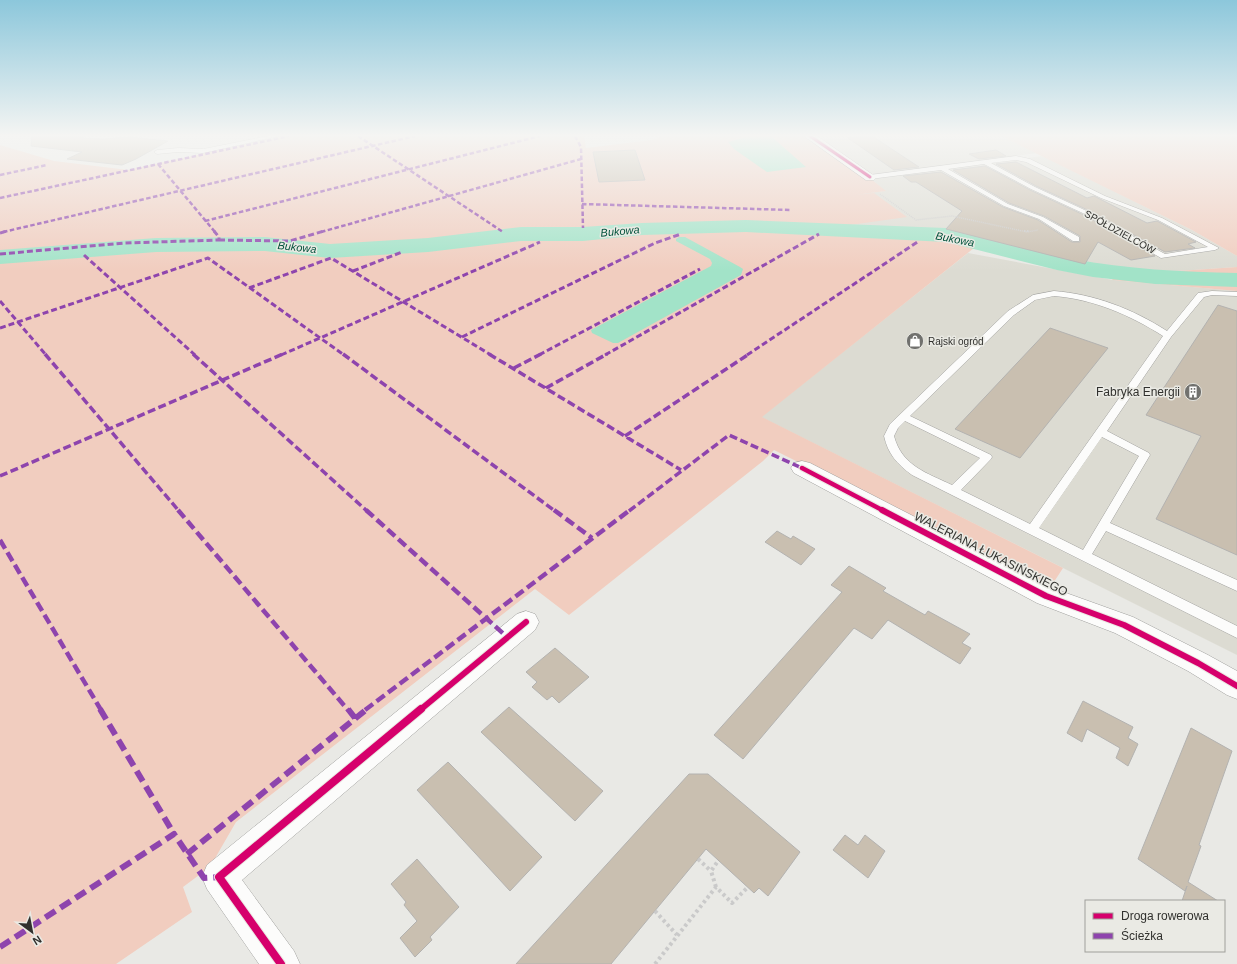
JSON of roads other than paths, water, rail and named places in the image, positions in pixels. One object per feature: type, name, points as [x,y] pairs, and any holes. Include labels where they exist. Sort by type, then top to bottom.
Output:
[{"type":"street","name":"WALERIANA ŁUKASIŃSKIEGO","points":[[802,468],[1046,596],[1124,625],[1237,686]]},
{"type":"street","points":[[281,964],[219,877],[526,622]]},
{"type":"lane","points":[[965,181],[1006,205],[1040,218],[1076,239]]},
{"type":"lane","name":"SPÓŁDZIELCÓW","points":[[1020,181],[1088,214],[1164,256],[1215,248],[1160,219],[1103,197],[1071,181]]},
{"type":"lane","points":[[1168,335],[1142,318],[1075,295],[1056,293],[1039,295],[1027,301],[1011,313],[894,426],[889,436],[892,448],[900,461],[916,472],[1237,632]]},
{"type":"lane","points":[[1032,530],[1168,335],[1201,295],[1212,293],[1237,294]]},
{"type":"lane","points":[[904,417],[987,457],[953,491]]},
{"type":"lane","points":[[1085,556],[1145,455],[1101,432]]},
{"type":"lane","points":[[1103,525],[1237,586]]},
{"type":"waterway","name":"Bukowa","points":[[0,257],[156,245],[265,244],[330,251],[428,245],[521,234],[583,234],[642,229],[746,226],[946,235],[1057,263],[1093,270],[1155,277],[1237,280]]},
{"type":"place","name":"Rajski ogród","points":[[915,341]]},
{"type":"place","name":"Fabryka Energii","points":[[1193,392]]}]
